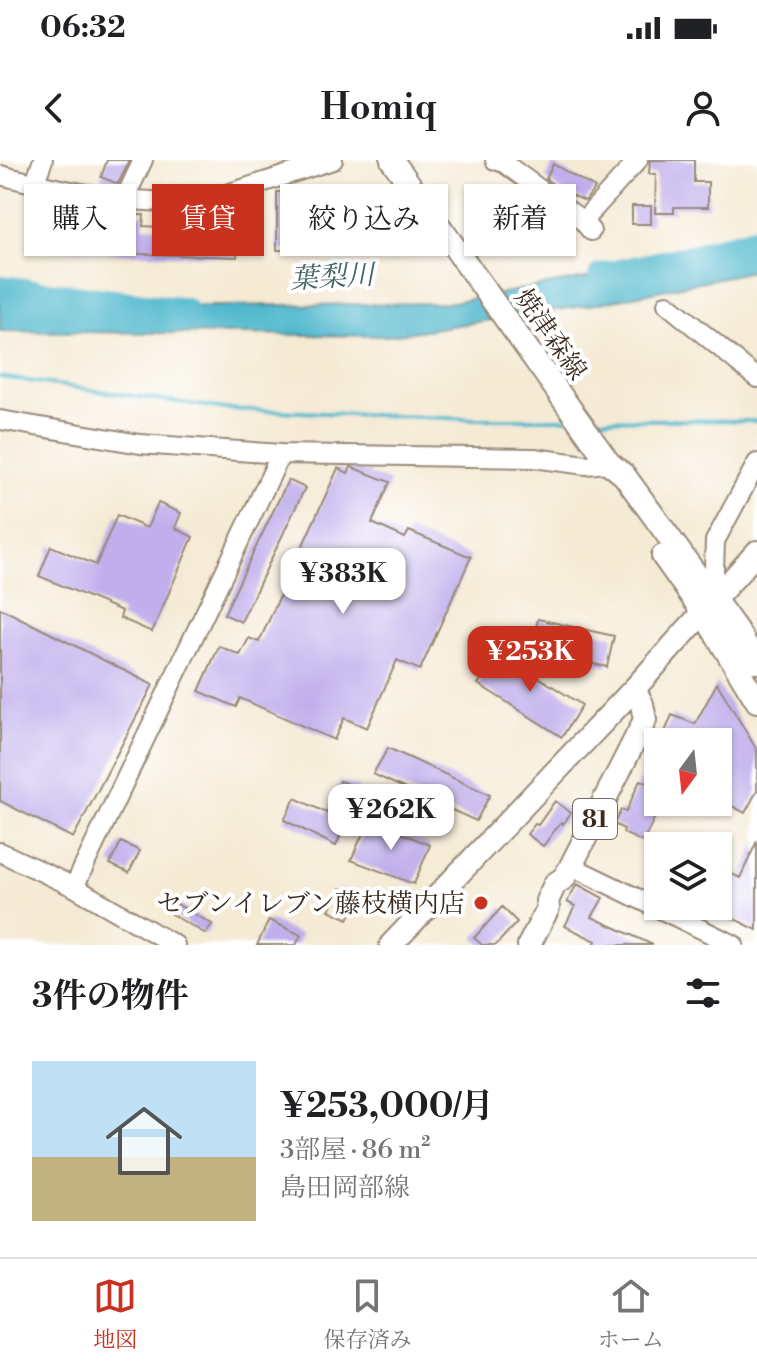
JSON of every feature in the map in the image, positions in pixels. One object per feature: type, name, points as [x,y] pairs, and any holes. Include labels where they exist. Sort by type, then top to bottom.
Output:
[{"type":"main road","name":"焼津森線","points":[[392,160],[609,463],[624,475],[707,605],[757,701]]},
{"type":"main road","points":[[391,945],[634,689],[757,552]]},
{"type":"main road","name":"焼津森線","points":[[707,605],[757,662]]},
{"type":"main road","name":"81","points":[[529,945],[548,908],[547,901],[555,884],[564,878],[571,866],[645,720],[642,704],[634,689]]},
{"type":"street","points":[[0,175],[34,184],[43,160]]},
{"type":"street","points":[[132,184],[143,160]]},
{"type":"street","points":[[136,199],[159,202],[208,200],[333,160]]},
{"type":"street","points":[[495,160],[504,163],[587,226],[638,160]]},
{"type":"street","points":[[667,304],[757,378]]},
{"type":"street","points":[[0,420],[140,444],[281,454],[534,458],[586,465],[609,463]]},
{"type":"street","points":[[74,887],[281,454]]},
{"type":"street","points":[[707,605],[715,541],[757,463]]},
{"type":"street","points":[[0,852],[74,887],[175,945]]},
{"type":"street","points":[[571,866],[734,945]]},
{"type":"water","points":[[757,247],[757,270],[596,304],[385,336],[0,331],[0,293],[65,308],[447,303]]},
{"type":"building","points":[[107,160],[130,160],[118,184],[101,177]]},
{"type":"building","points":[[650,160],[694,160],[694,182],[708,182],[708,207],[674,207],[674,213],[655,213],[656,174],[649,174]]},
{"type":"building","points":[[553,164],[595,188],[585,201],[576,197],[576,184],[553,184],[546,179]]},
{"type":"building","points":[[277,192],[280,192],[280,250],[277,250]]},
{"type":"building","points":[[632,206],[651,206],[651,224],[632,224]]},
{"type":"building","points":[[136,215],[144,215],[143,226],[152,227],[152,254],[136,254]]},
{"type":"building","points":[[351,467],[390,482],[372,523],[405,538],[409,531],[471,557],[420,670],[397,660],[367,728],[344,718],[334,740],[240,698],[236,707],[199,691],[219,646],[240,655],[249,638],[259,642],[338,468],[348,473]]},
{"type":"building","points":[[288,480],[305,488],[241,622],[224,614]]},
{"type":"building","points":[[158,503],[181,513],[175,528],[193,537],[152,632],[120,618],[122,611],[39,576],[51,546],[96,565],[117,515],[147,528]]},
{"type":"building","points":[[0,608],[153,685],[73,838],[0,801]]},
{"type":"building","points":[[538,619],[614,636],[607,667],[531,650]]},
{"type":"building","points":[[499,652],[582,705],[562,737],[478,684]]},
{"type":"building","points":[[717,683],[757,750],[757,791],[745,813],[732,806],[732,728],[667,728],[672,715],[695,724]]},
{"type":"building","points":[[388,748],[490,795],[476,821],[373,774]]},
{"type":"building","points":[[640,780],[644,782],[644,816],[655,816],[648,832],[644,832],[643,842],[623,833],[624,829],[614,824],[621,810],[626,812]]},
{"type":"building","points":[[340,781],[359,788],[336,846],[284,820],[295,798],[327,813]]},
{"type":"building","points":[[555,801],[571,813],[543,846],[527,834],[535,824],[538,825]]},
{"type":"building","points":[[369,820],[430,845],[414,884],[351,860]]},
{"type":"building","points":[[757,841],[757,930],[732,918],[732,874],[740,878]]},
{"type":"building","points":[[121,842],[140,851],[129,873],[110,864]]},
{"type":"building","points":[[577,884],[603,898],[592,917],[653,945],[594,945],[596,941],[565,926],[575,906],[567,902]]},
{"type":"building","points":[[340,888],[360,897],[348,919],[329,910]]},
{"type":"building","points":[[170,900],[212,924],[206,934],[164,910]]},
{"type":"building","points":[[502,907],[517,922],[496,945],[482,945],[474,938]]},
{"type":"building","points":[[269,920],[301,935],[296,945],[257,945]]},
{"type":"waterway","name":"葉梨川","points":[[601,276],[696,256],[757,239]]},
{"type":"waterway","name":"葉梨川","points":[[0,288],[185,311]]},
{"type":"waterway","points":[[0,377],[226,409],[471,419],[567,419]]},
{"type":"waterway","points":[[587,419],[757,421]]},
{"type":"place","name":"セブンイレブン藤枝横内店","points":[[481,903]]}]
